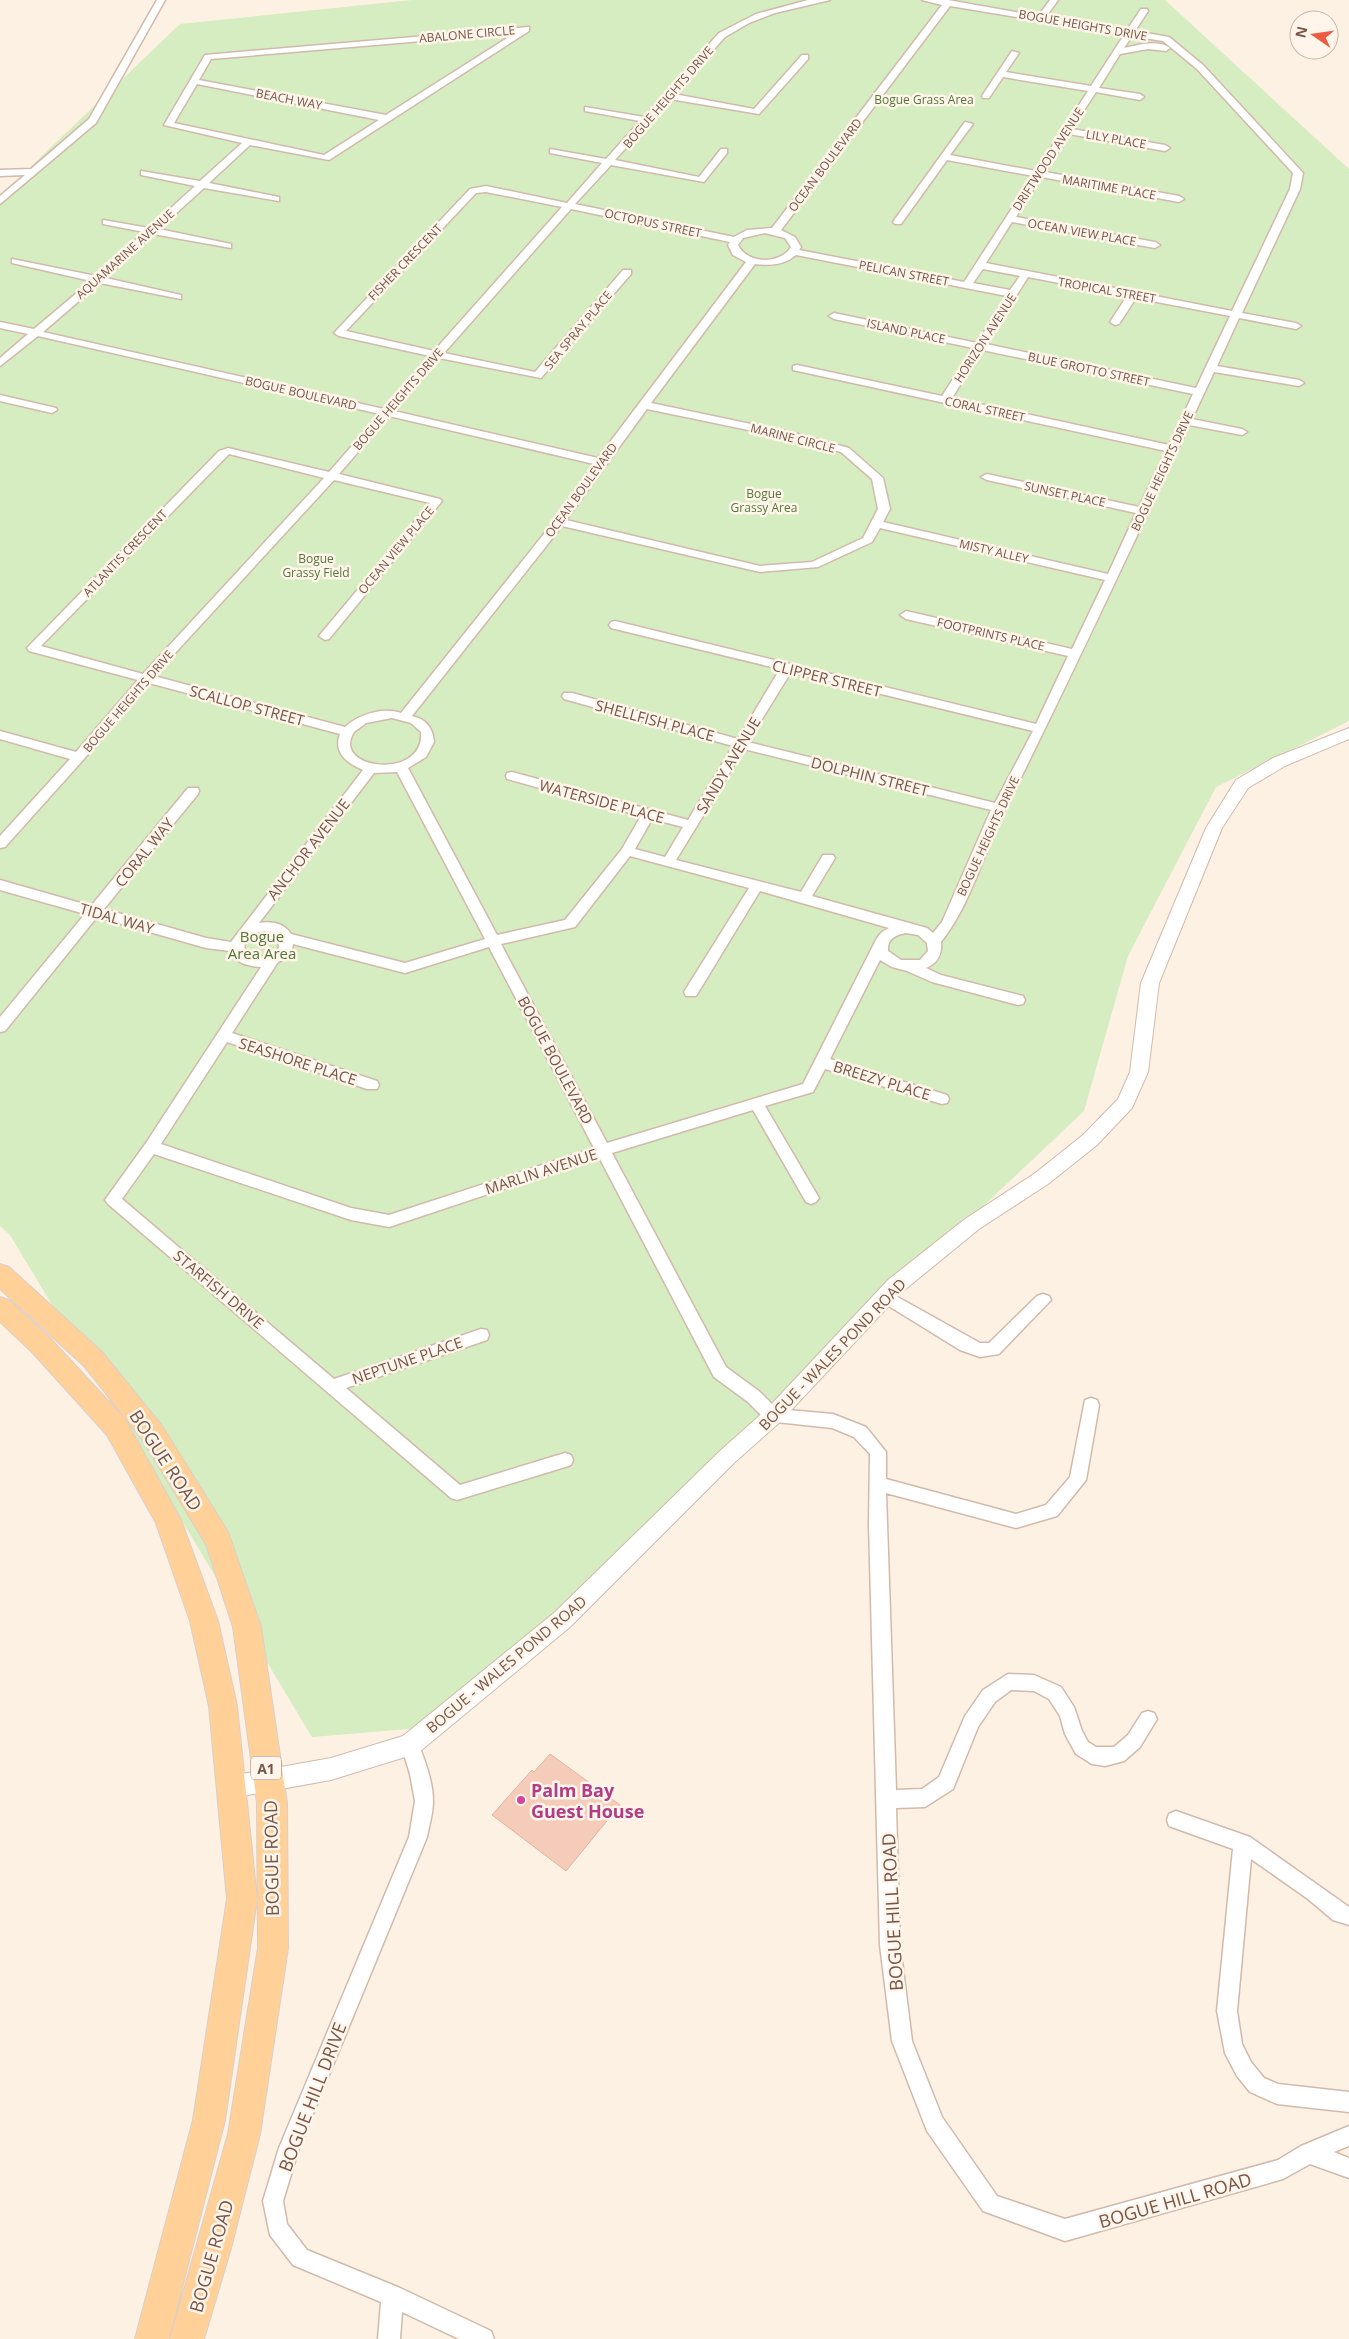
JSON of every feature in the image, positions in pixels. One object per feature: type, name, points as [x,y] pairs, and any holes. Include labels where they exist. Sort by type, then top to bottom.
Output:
[{"type":"main road","name":"BOGUE ROAD","points":[[0,1274],[93,1358],[153,1434],[218,1540],[247,1627],[267,1780],[272,1803],[273,1948],[244,2134],[214,2248],[187,2339]]},
{"type":"main road","name":"BOGUE ROAD","points":[[0,1307],[42,1345],[116,1427],[168,1520],[206,1631],[223,1706],[242,1899],[209,2120],[159,2321],[152,2339]]},
{"type":"street","points":[[0,201],[93,121],[161,0]]},
{"type":"street","name":"BOGUE HEIGHTS DRIVE","points":[[2,839],[79,757],[146,678],[330,477],[436,355],[670,96],[722,35],[741,23],[790,6],[826,0]]},
{"type":"street","name":"BOGUE HEIGHTS DRIVE","points":[[926,0],[1166,39],[1200,68],[1298,173],[1295,189],[1144,511],[1040,729],[999,808],[948,924],[934,941]]},
{"type":"street","points":[[1041,18],[1054,0]]},
{"type":"street","name":"OCEAN BOULEVARD","points":[[775,231],[948,3]]},
{"type":"street","name":"DRIFTWOOD AVENUE","points":[[967,285],[1144,11]]},
{"type":"street","name":"ABALONE CIRCLE","points":[[526,29],[385,118],[326,158],[169,125],[206,58],[212,56],[526,29]]},
{"type":"street","name":"BOGUE HEIGHTS DRIVE","points":[[1119,52],[1148,46],[1178,48]]},
{"type":"street","points":[[986,96],[1016,53]]},
{"type":"street","points":[[670,96],[756,112],[805,57]]},
{"type":"street","points":[[1002,74],[1140,97]]},
{"type":"street","name":"BEACH WAY","points":[[193,81],[385,118]]},
{"type":"street","points":[[588,109],[648,120]]},
{"type":"street","points":[[898,222],[968,124]]},
{"type":"street","name":"LILY PLACE","points":[[1066,131],[1165,148]]},
{"type":"street","name":"AQUAMARINE AVENUE","points":[[0,363],[98,280],[248,142]]},
{"type":"street","points":[[553,151],[701,180],[724,152]]},
{"type":"street","name":"MARITIME PLACE","points":[[944,157],[1179,199]]},
{"type":"street","points":[[0,173],[34,172]]},
{"type":"street","points":[[144,173],[276,199]]},
{"type":"street","name":"FISHER CRESCENT","points":[[436,355],[339,333],[473,191],[486,189],[570,206]]},
{"type":"street","name":"OCTOPUS STREET","points":[[570,206],[736,240]]},
{"type":"street","name":"OCEAN VIEW PLACE","points":[[1010,218],[1154,245]]},
{"type":"street","points":[[106,222],[228,246]]},
{"type":"street","points":[[775,231],[791,237],[796,247],[795,252],[782,259],[773,261],[753,260],[738,254],[733,245],[736,240],[747,233],[775,231]]},
{"type":"street","name":"PELICAN STREET","points":[[795,252],[1013,294]]},
{"type":"street","name":"OCEAN BOULEVARD","points":[[405,716],[559,522],[601,462],[753,260]]},
{"type":"street","points":[[15,261],[178,297]]},
{"type":"street","name":"TROPICAL STREET","points":[[979,265],[1296,326]]},
{"type":"street","name":"SEA SPRAY PLACE","points":[[436,355],[537,376],[627,272]]},
{"type":"street","name":"HORIZON AVENUE","points":[[945,400],[1025,275]]},
{"type":"street","points":[[1115,322],[1133,295]]},
{"type":"street","name":"ISLAND PLACE","points":[[834,316],[979,346]]},
{"type":"street","name":"BOGUE BOULEVARD","points":[[0,325],[601,462]]},
{"type":"street","name":"BLUE GROTTO STREET","points":[[979,346],[1199,392]]},
{"type":"street","name":"CORAL STREET","points":[[797,368],[1173,449]]},
{"type":"street","points":[[1210,368],[1299,383]]},
{"type":"street","points":[[0,398],[52,410]]},
{"type":"street","name":"MARINE CIRCLE","points":[[559,522],[760,569],[814,565],[868,540],[884,510],[877,478],[845,450],[794,436],[645,405]]},
{"type":"street","points":[[1186,421],[1242,432]]},
{"type":"street","name":"ATLANTIS CRESCENT","points":[[146,678],[33,648],[223,452],[228,451],[330,477]]},
{"type":"street","name":"OCEAN VIEW PLACE","points":[[325,636],[436,501],[330,477]]},
{"type":"street","name":"SUNSET PLACE","points":[[987,477],[1144,511]]},
{"type":"street","name":"MISTY ALLEY","points":[[877,524],[1112,578]]},
{"type":"street","name":"FOOTPRINTS PLACE","points":[[906,615],[1075,654]]},
{"type":"street","name":"CLIPPER STREET","points":[[615,625],[1040,729]]},
{"type":"street","name":"SANDY AVENUE","points":[[669,861],[787,668]]},
{"type":"street","name":"SCALLOP STREET","points":[[146,678],[348,732]]},
{"type":"street","name":"SHELLFISH PLACE","points":[[568,696],[742,744]]},
{"type":"street","points":[[379,715],[405,716],[416,720],[425,728],[429,736],[428,745],[418,758],[401,767],[371,768],[359,764],[350,758],[345,750],[344,740],[348,732],[366,719],[379,715]]},
{"type":"street","name":"BOGUE - WALES POND ROAD","points":[[231,1787],[331,1769],[410,1745],[562,1620],[721,1463],[774,1416],[895,1286],[972,1224],[1041,1179],[1090,1140],[1126,1103],[1139,1072],[1150,983],[1214,828],[1242,784],[1279,762],[1349,733]]},
{"type":"street","points":[[0,735],[79,757]]},
{"type":"street","name":"DOLPHIN STREET","points":[[742,744],[999,808]]},
{"type":"street","name":"BOGUE BOULEVARD","points":[[401,767],[720,1372],[754,1397],[774,1416]]},
{"type":"street","name":"ANCHOR AVENUE","points":[[247,930],[371,768]]},
{"type":"street","name":"WATERSIDE PLACE","points":[[512,776],[691,825]]},
{"type":"street","name":"CORAL WAY","points":[[0,1027],[193,791]]},
{"type":"street","points":[[287,938],[405,968],[493,941],[570,924],[627,851],[648,814]]},
{"type":"street","points":[[627,851],[922,931],[934,941],[935,952],[928,962],[911,967]]},
{"type":"street","points":[[804,898],[828,858]]},
{"type":"street","name":"TIDAL WAY","points":[[0,885],[206,943],[236,947]]},
{"type":"street","points":[[691,992],[757,885]]},
{"type":"street","points":[[879,919],[883,939],[881,953],[892,963]]},
{"type":"street","points":[[883,939],[891,932],[948,924]]},
{"type":"street","points":[[260,926],[273,927],[283,932],[287,938],[288,946],[273,960],[260,963],[248,961],[239,955],[236,947],[239,938],[247,930],[260,926]]},
{"type":"street","name":"MARLIN AVENUE","points":[[151,1147],[351,1214],[389,1221],[604,1150],[808,1088],[865,970],[883,939]]},
{"type":"street","name":"STARFISH DRIVE","points":[[273,960],[151,1147],[114,1200],[457,1493],[565,1460]]},
{"type":"street","points":[[928,962],[937,979]]},
{"type":"street","points":[[865,970],[892,963],[911,967],[937,979],[1018,1000]]},
{"type":"street","name":"SEASHORE PLACE","points":[[224,1036],[372,1085]]},
{"type":"street","name":"BREEZY PLACE","points":[[821,1062],[942,1099]]},
{"type":"street","points":[[756,1103],[811,1198]]},
{"type":"street","points":[[885,1296],[966,1345],[980,1350],[993,1349],[1044,1300]]},
{"type":"street","name":"NEPTUNE PLACE","points":[[333,1386],[482,1335]]},
{"type":"street","points":[[878,1484],[1016,1521],[1051,1511],[1078,1480],[1091,1405]]},
{"type":"street","name":"BOGUE HILL ROAD","points":[[774,1416],[833,1421],[860,1432],[878,1452],[878,1524],[890,1945],[902,2041],[934,2124],[990,2204],[1065,2230],[1283,2169],[1308,2153],[1349,2136]]},
{"type":"street","points":[[887,1799],[925,1798],[946,1783],[971,1722],[989,1696],[1008,1682],[1044,1686],[1055,1693],[1068,1713],[1074,1734],[1082,1748],[1092,1755],[1105,1757],[1118,1755],[1134,1741],[1148,1719]]},
{"type":"street","name":"BOGUE HILL DRIVE","points":[[410,1745],[419,1774],[424,1801],[418,1837],[289,2148],[273,2201],[277,2228],[300,2258],[392,2296],[483,2339]]},
{"type":"street","points":[[1176,1820],[1242,1843],[1315,1892],[1340,1913],[1349,1916]]},
{"type":"street","points":[[1242,1843],[1227,2011],[1232,2046],[1244,2069],[1257,2085],[1277,2094],[1349,2102]]},
{"type":"street","points":[[1308,2153],[1349,2168]]},
{"type":"street","points":[[390,2339],[392,2296]]},
{"type":"green space","points":[[412,0],[1165,0],[1349,169],[1349,721],[1216,787],[1128,956],[1084,1111],[432,1727],[312,1737],[10,1235],[0,1226],[0,196],[180,24]]},
{"type":"building","points":[[550,1754],[620,1805],[566,1871],[492,1815],[532,1770],[534,1772]]},
{"type":"place","name":"Palm Bay Guest House","points":[[521,1800]]},
{"type":"park label","name":"Bogue Grass Area","points":[[924,99]]},
{"type":"park label","name":"Bogue Grassy Area","points":[[764,500]]},
{"type":"park label","name":"Bogue Grassy Field","points":[[316,565]]},
{"type":"park label","name":"Bogue Area Area","points":[[262,944]]}]
